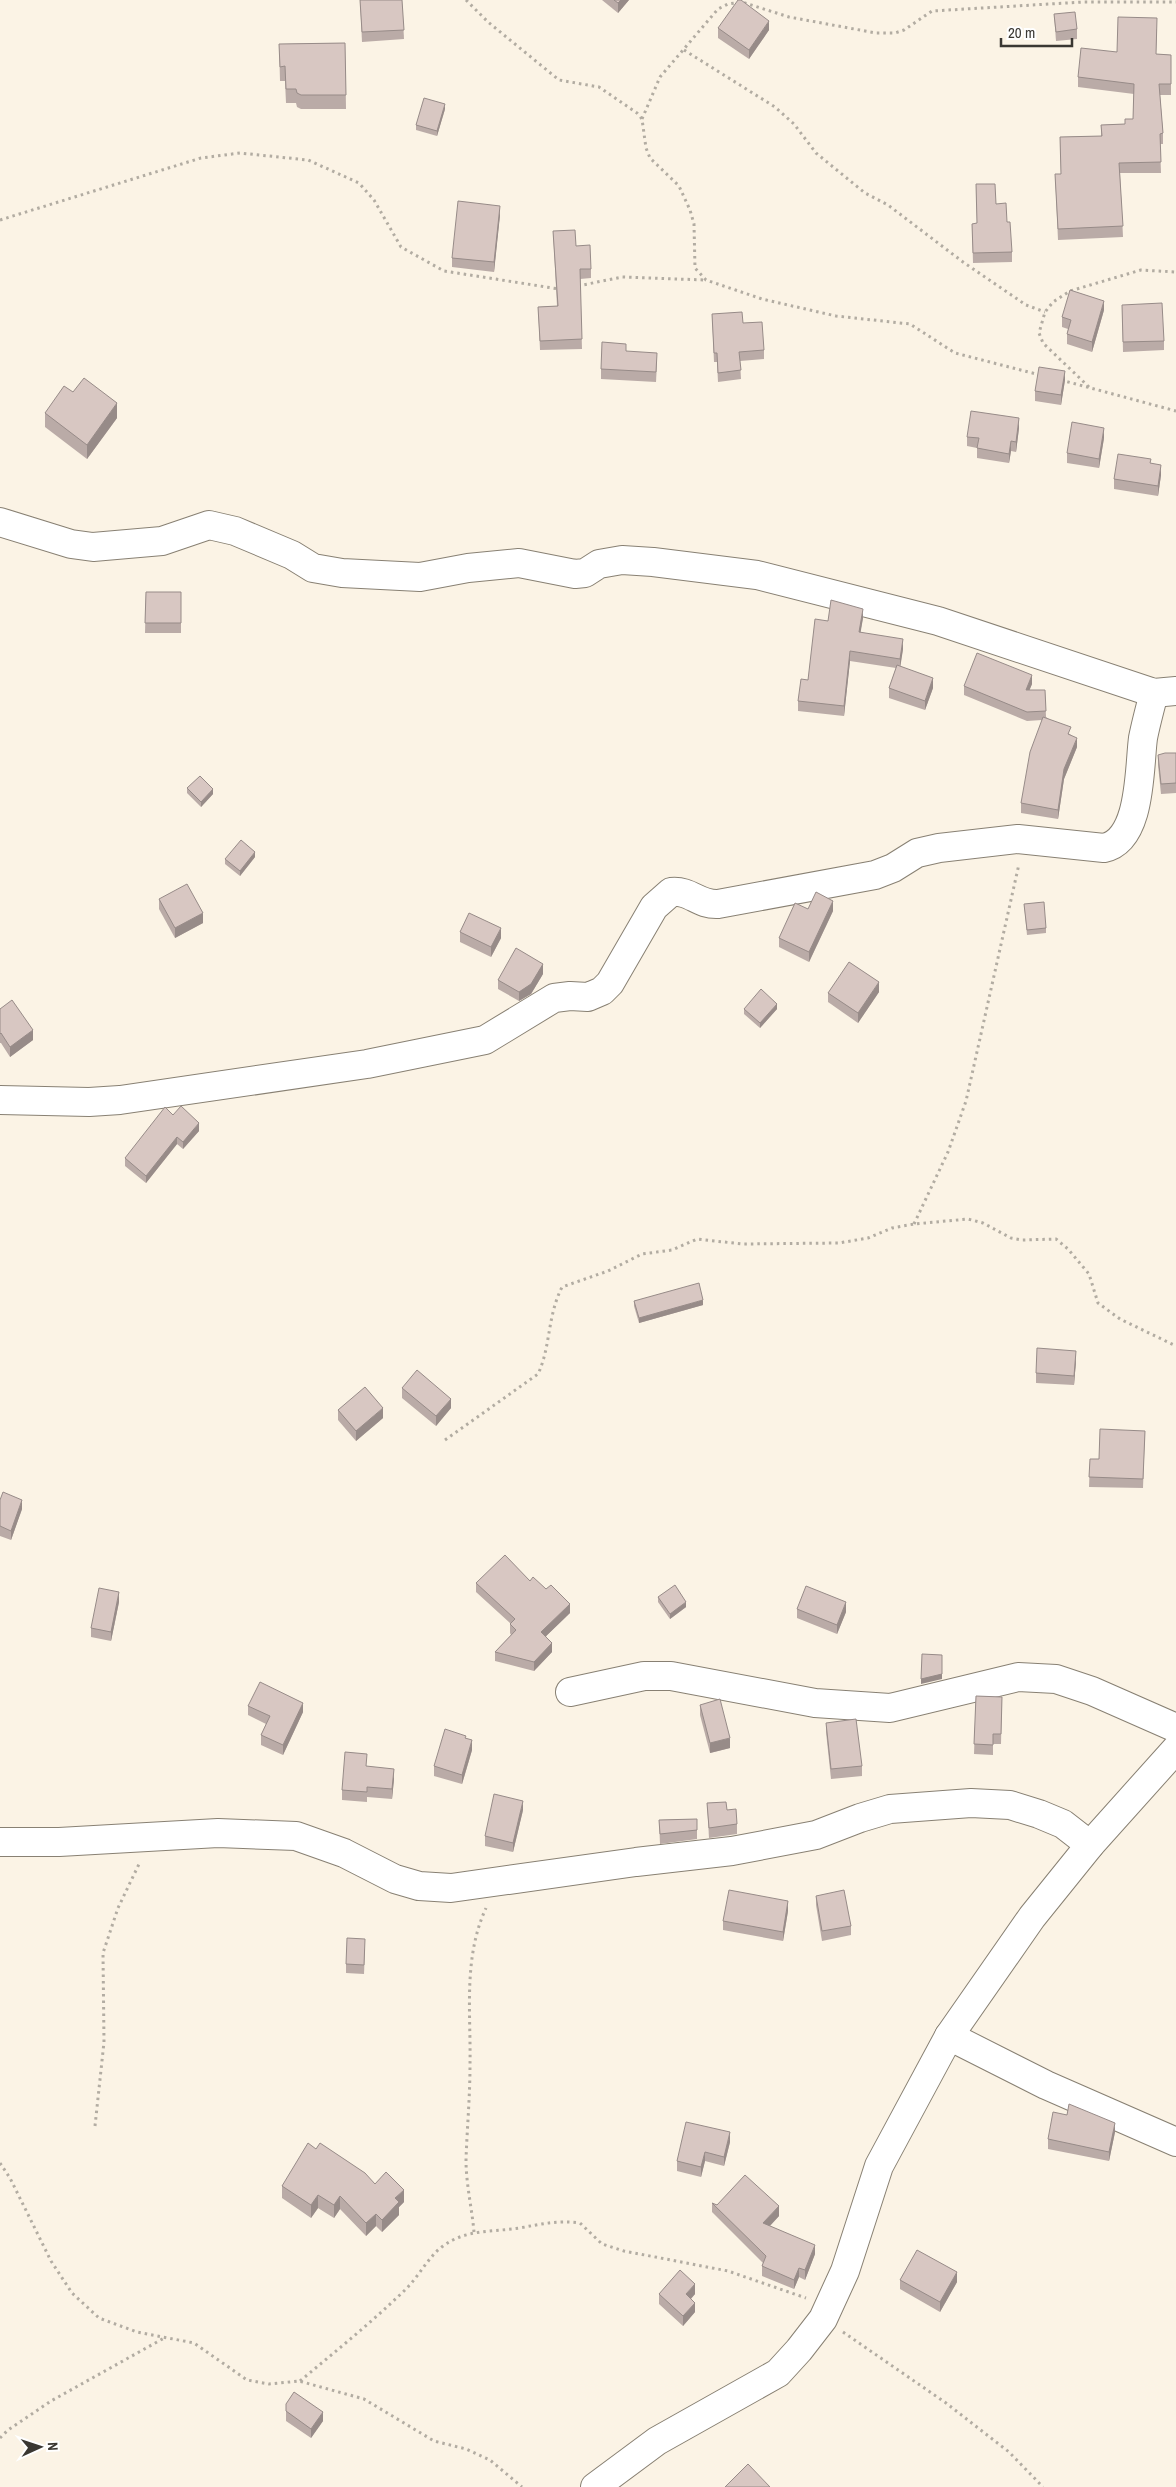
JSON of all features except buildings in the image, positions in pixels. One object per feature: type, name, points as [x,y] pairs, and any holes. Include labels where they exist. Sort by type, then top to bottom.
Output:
[{"type":"street","points":[[0,522],[71,544],[93,547],[162,541],[209,525],[235,531],[292,555],[312,568],[342,573],[420,576],[468,568],[519,564],[575,574],[585,573],[600,564],[622,560],[653,562],[757,576],[938,621],[1165,692],[1143,740],[1139,794],[1132,815],[1120,840],[1113,846],[1104,848],[1018,839],[939,848],[917,854],[894,868],[875,875],[733,903],[709,904],[687,893],[671,892],[654,907],[610,983],[602,991],[588,997],[570,996],[554,998],[484,1040],[367,1064],[120,1100],[0,1100]]},
{"type":"street","points":[[570,1692],[644,1676],[671,1676],[815,1703],[890,1708],[1018,1677],[1056,1679],[1092,1691],[1176,1728]]},
{"type":"street","points":[[595,2487],[657,2441],[778,2373],[826,2313],[845,2271],[879,2166],[949,2036],[1032,1917],[1090,1845],[1176,1749]]},
{"type":"street","points":[[0,1842],[59,1842],[218,1833],[296,1836],[344,1852],[395,1879],[419,1886],[451,1888],[636,1862],[732,1852],[816,1835],[890,1809],[972,1803],[1010,1805],[1039,1814],[1063,1824],[1090,1845]]},
{"type":"street","points":[[949,2036],[1046,2085],[1176,2142]]},
{"type":"path","points":[[466,0],[488,22],[559,80],[607,91],[631,107],[642,119]]},
{"type":"path","points":[[706,280],[695,268],[694,224],[690,210],[679,186],[650,158],[646,148],[642,119],[660,77],[718,9],[742,2],[789,17],[876,34],[895,33],[904,30],[932,11],[1083,2],[1176,2]]},
{"type":"path","points":[[684,50],[775,107],[794,124],[816,153],[865,193],[883,201],[963,262],[1026,305],[1045,312]]},
{"type":"path","points":[[0,220],[201,158],[240,154],[308,160],[359,184],[374,200],[401,247],[444,271],[560,289]]},
{"type":"path","points":[[1090,388],[1043,343],[1038,333],[1045,312],[1053,302],[1081,287],[1141,270],[1176,272]]},
{"type":"path","points":[[569,287],[622,277],[706,280],[762,299],[836,316],[910,324],[955,353],[1045,376]]},
{"type":"path","points":[[1054,378],[1176,411]]},
{"type":"path","points":[[914,1224],[948,1152],[966,1101],[1016,873],[1021,858],[1034,841]]},
{"type":"path","points":[[445,1440],[538,1374],[545,1356],[555,1301],[562,1287],[608,1271],[642,1254],[672,1250],[698,1239],[715,1239],[733,1243],[839,1243],[868,1238],[892,1228],[914,1224],[968,1220],[983,1223],[1011,1238],[1022,1240],[1056,1239],[1068,1248],[1089,1274],[1098,1303],[1120,1319],[1176,1346]]},
{"type":"path","points":[[95,2126],[104,2042],[103,1953],[118,1908],[152,1837]]},
{"type":"path","points":[[474,2232],[466,2162],[470,2064],[468,1996],[473,1952],[480,1922],[497,1882]]},
{"type":"path","points":[[0,2163],[10,2178],[51,2261],[72,2293],[99,2318],[138,2332],[194,2342],[246,2380],[270,2384],[299,2381],[364,2399],[434,2441],[466,2449],[490,2460],[522,2487]]},
{"type":"path","points":[[299,2381],[369,2325],[415,2280],[442,2246],[460,2236],[474,2232],[519,2228],[549,2222],[580,2224],[602,2244],[624,2251],[728,2271],[826,2313],[1008,2452],[1043,2487]]},
{"type":"path","points":[[0,2438],[8,2430],[51,2401],[166,2336]]}]
